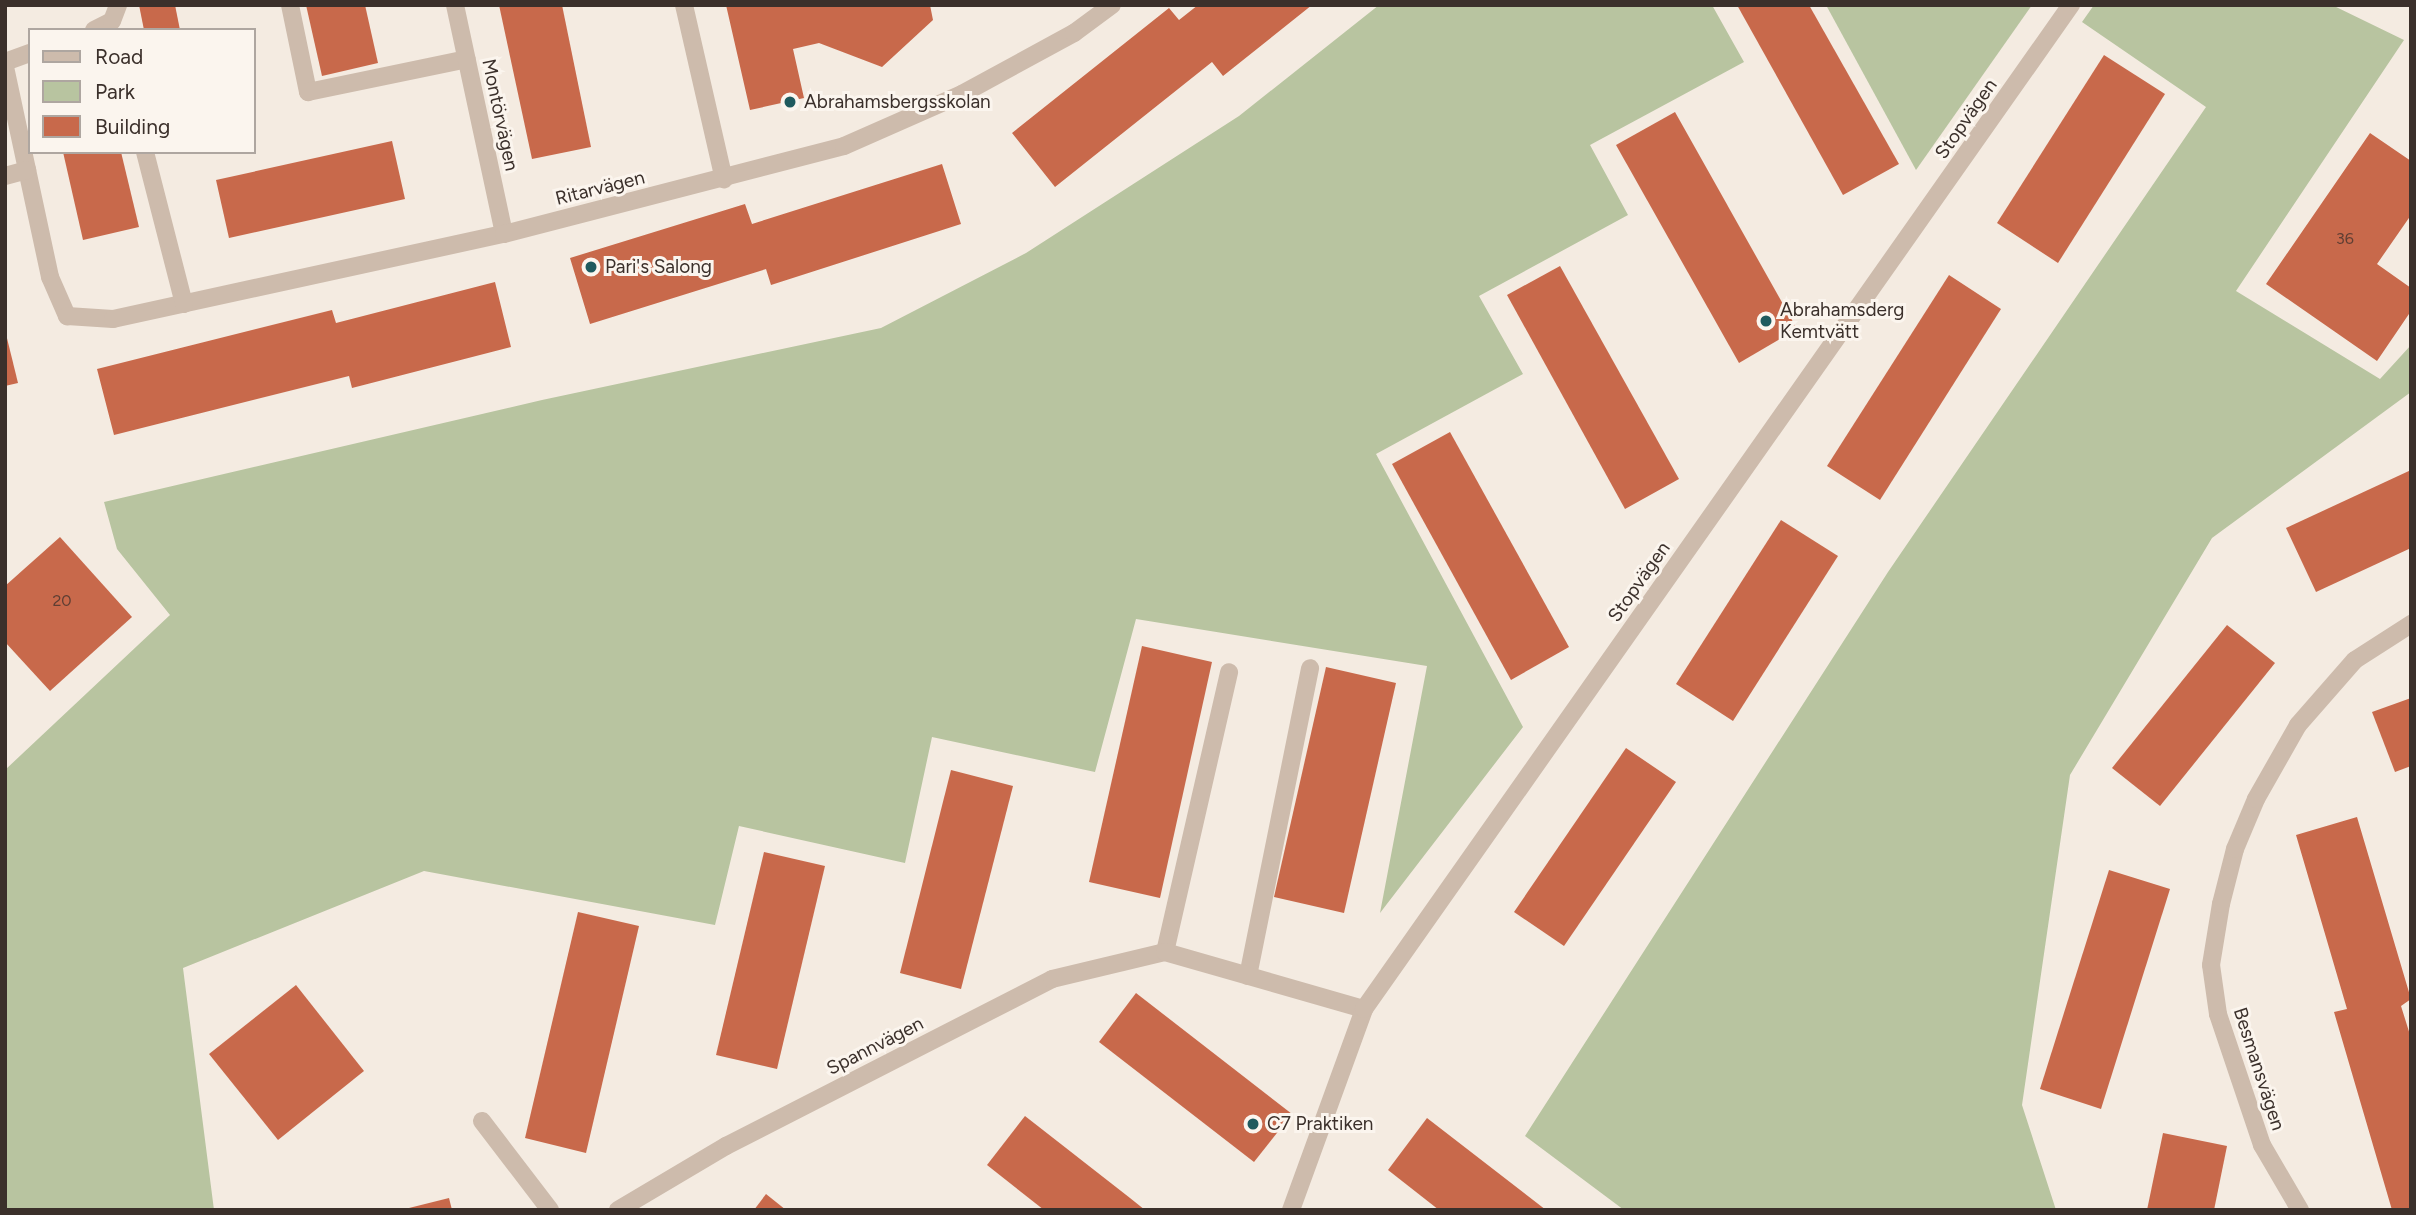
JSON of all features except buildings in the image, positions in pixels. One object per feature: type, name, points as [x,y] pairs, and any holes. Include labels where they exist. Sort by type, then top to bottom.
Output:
[{"type":"street","points":[[290,5],[308,92],[467,59]]},
{"type":"street","name":"Montörvägen","points":[[455,5],[504,234]]},
{"type":"street","points":[[684,5],[724,179]]},
{"type":"street","name":"Ritarvägen","points":[[27,170],[50,277],[68,316],[113,319],[504,234],[844,146],[962,94],[1074,33],[1112,5]]},
{"type":"street","name":"Stopvägen","points":[[1291,1210],[1364,1009],[2071,5]]},
{"type":"street","points":[[98,28],[115,19]]},
{"type":"street","points":[[5,62],[28,54]]},
{"type":"street","points":[[5,67],[27,170],[5,176]]},
{"type":"street","points":[[146,154],[184,304]]},
{"type":"street","name":"Besmansvägen","points":[[2300,1210],[2262,1145],[2218,1014],[2211,965],[2221,904],[2235,849],[2256,799],[2298,724],[2356,660],[2411,624]]},
{"type":"street","points":[[1248,976],[1310,668]]},
{"type":"street","points":[[1165,952],[1229,672]]},
{"type":"street","name":"Spannvägen","points":[[618,1210],[726,1146],[1052,979],[1165,952],[1364,1009]]},
{"type":"street","points":[[482,1121],[550,1210]]},
{"type":"green space","points":[[1379,5],[1712,5],[1744,62],[1590,145],[1628,215],[1479,296],[1523,374],[1376,454],[1523,727],[1380,913],[1427,666],[1136,619],[1095,772],[932,737],[905,863],[739,826],[715,925],[424,871],[183,968],[214,1210],[5,1210],[5,770],[170,615],[117,549],[104,502],[542,400],[881,328],[1026,253],[1239,116]]},
{"type":"green space","points":[[1826,5],[2032,5],[1916,170]]},
{"type":"green space","points":[[2094,5],[2332,5],[2404,40],[2236,291],[2380,379],[2411,345],[2411,392],[2212,538],[2070,775],[2022,1105],[2056,1210],[1624,1210],[1525,1136],[1888,572],[2206,107],[2082,22]]},
{"type":"place","name":"Abrahamsbergsskolan","points":[[790,102]]},
{"type":"place","name":"Pari's Salong","points":[[591,267]]},
{"type":"place","name":"Abrahamsderg Kemtvätt","points":[[1766,321]]},
{"type":"place","name":"C7 Praktiken","points":[[1253,1124]]}]
